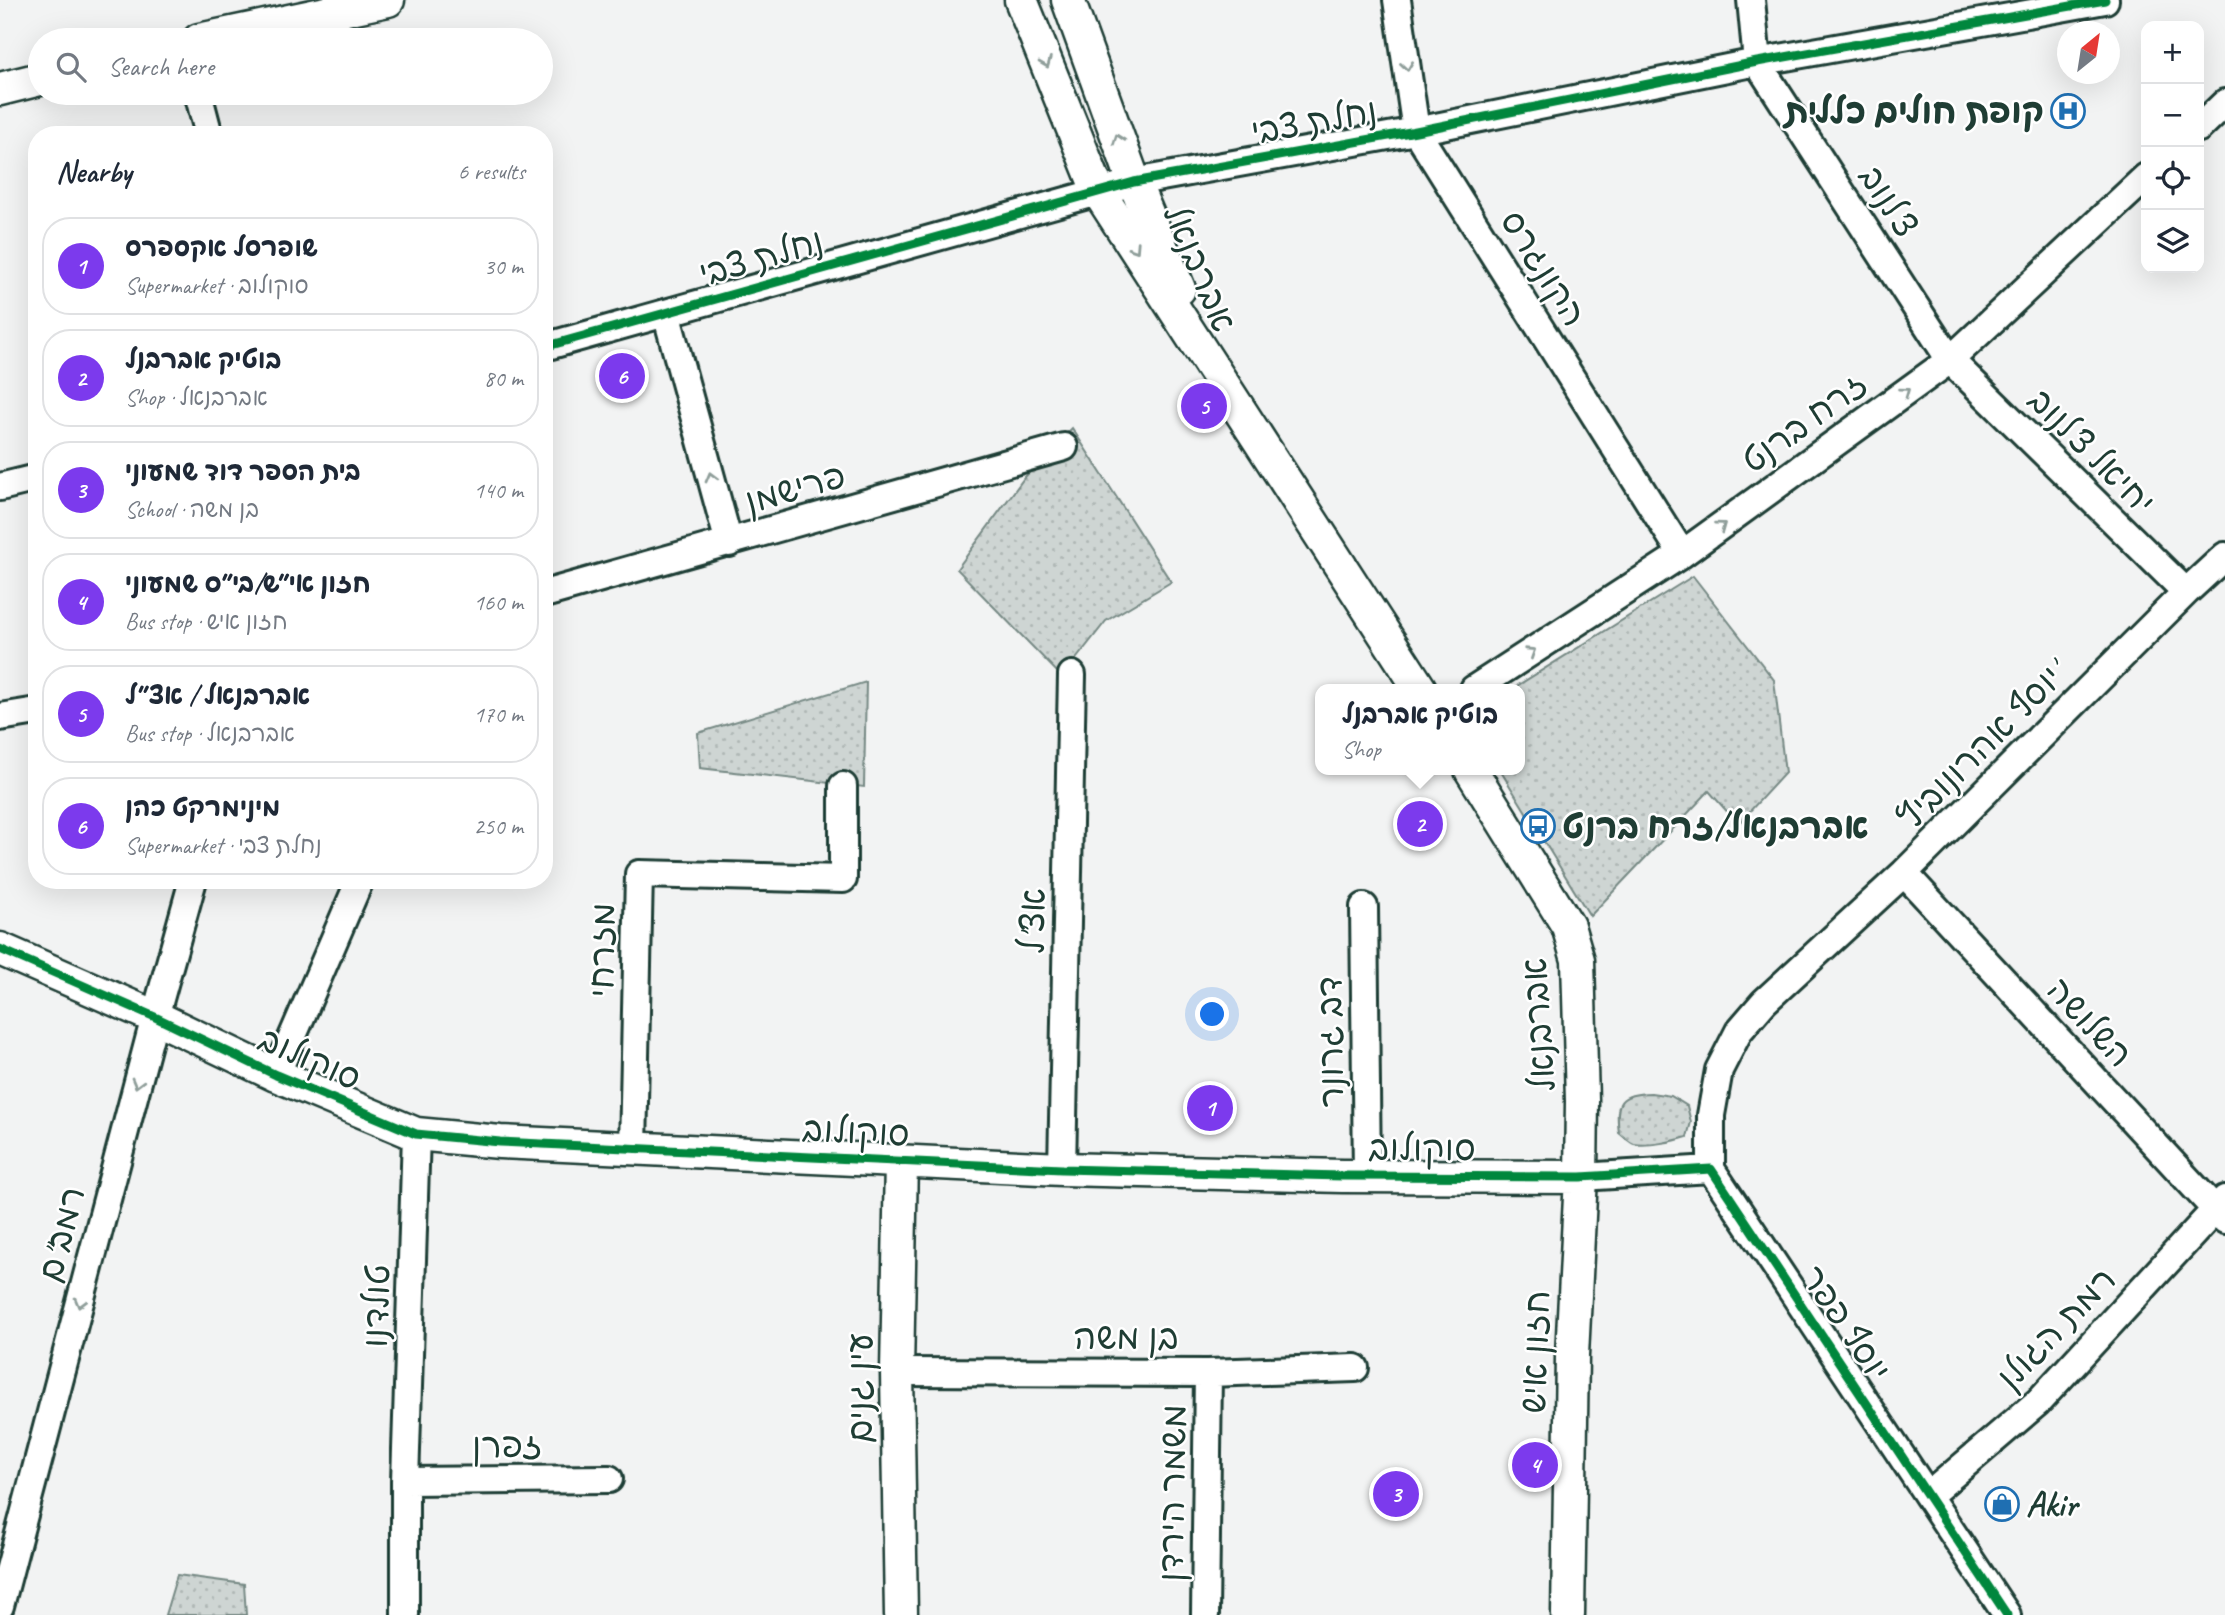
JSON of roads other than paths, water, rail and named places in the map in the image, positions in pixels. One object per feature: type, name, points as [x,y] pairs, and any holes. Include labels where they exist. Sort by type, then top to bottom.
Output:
[{"type":"street","points":[[255,28],[387,0]]},
{"type":"street","name":"אברבנאל","points":[[1021,0],[1098,191],[1417,684]]},
{"type":"street","name":"אברבנאל","points":[[1068,0],[1134,182],[1209,361]]},
{"type":"street","name":"הקונגרס","points":[[1397,0],[1416,131],[1682,554]]},
{"type":"street","name":"צ'לנוב","points":[[1751,0],[1757,62],[1950,360]]},
{"type":"street","name":"נחלת צבי","points":[[553,344],[1134,182],[1416,131],[1757,62],[2105,0]]},
{"type":"street","points":[[0,89],[28,82]]},
{"type":"street","points":[[2204,123],[2225,103]]},
{"type":"street","points":[[201,105],[207,126]]},
{"type":"street","name":"זרח ברנט","points":[[1482,684],[1682,554],[1950,360],[2141,182]]},
{"type":"street","points":[[666,313],[729,543]]},
{"type":"street","name":"יחיאל צ'לנוב","points":[[1950,360],[2186,592]]},
{"type":"street","name":"פרישמן","points":[[553,592],[1064,447]]},
{"type":"street","points":[[0,487],[28,480]]},
{"type":"street","name":"יוסף אהרונוביץ'","points":[[1710,1169],[1711,1115],[1719,1070],[1739,1031],[1764,1002],[1904,873],[2225,556]]},
{"type":"street","name":"אצ\"ל","points":[[1062,1169],[1072,676]]},
{"type":"street","points":[[0,717],[28,712]]},
{"type":"street","name":"אברבנאל","points":[[1474,775],[1568,926],[1578,960],[1583,1101],[1581,1177]]},
{"type":"street","name":"מזרחי","points":[[633,1148],[639,874],[843,878],[843,786]]},
{"type":"street","name":"השלושה","points":[[1904,873],[2222,1209]]},
{"type":"street","name":"רמב\"ם","points":[[0,1606],[191,889]]},
{"type":"street","points":[[276,1075],[355,889]]},
{"type":"street","name":"דב גרונר","points":[[1364,907],[1367,1175]]},
{"type":"street","name":"סוקולוב","points":[[0,949],[155,1017],[276,1075],[416,1134],[500,1142],[1062,1169],[1581,1177]]},
{"type":"street","name":"טולדנו","points":[[405,1615],[405,1480],[416,1134]]},
{"type":"street","name":"עין גנים","points":[[901,1161],[897,1372],[901,1615]]},
{"type":"street","points":[[1581,1177],[1710,1169]]},
{"type":"street","name":"יוסף פפר","points":[[1710,1169],[2007,1615]]},
{"type":"street","name":"חזון איש","points":[[1568,1615],[1572,1355],[1581,1177]]},
{"type":"street","name":"רמת הגולן","points":[[1928,1496],[2038,1402],[2222,1209]]},
{"type":"street","name":"בן משה","points":[[897,1372],[1208,1373],[1355,1368]]},
{"type":"street","name":"משמר הירדן","points":[[1205,1615],[1208,1373]]},
{"type":"street","name":"זפרן","points":[[405,1480],[609,1479]]},
{"type":"place","name":"קופת חולים כללית","points":[[2068,111]]},
{"type":"place","name":"מינימרקט כהן","points":[[622,376]]},
{"type":"place","name":"אברבנאל / אצ״ל","points":[[1204,406]]},
{"type":"place","name":"בוטיק אברבנל","points":[[1420,824]]},
{"type":"place","name":"אברבנאל/זרח ברנט","points":[[1538,826]]},
{"type":"place","name":"שופרסל אקספרס","points":[[1210,1108]]},
{"type":"place","name":"חזון אי״ש/בי״ס שמעוני","points":[[1535,1465]]},
{"type":"place","name":"בית הספר דוד שמעוני","points":[[1396,1494]]},
{"type":"place","name":"Akir","points":[[2002,1504]]}]
